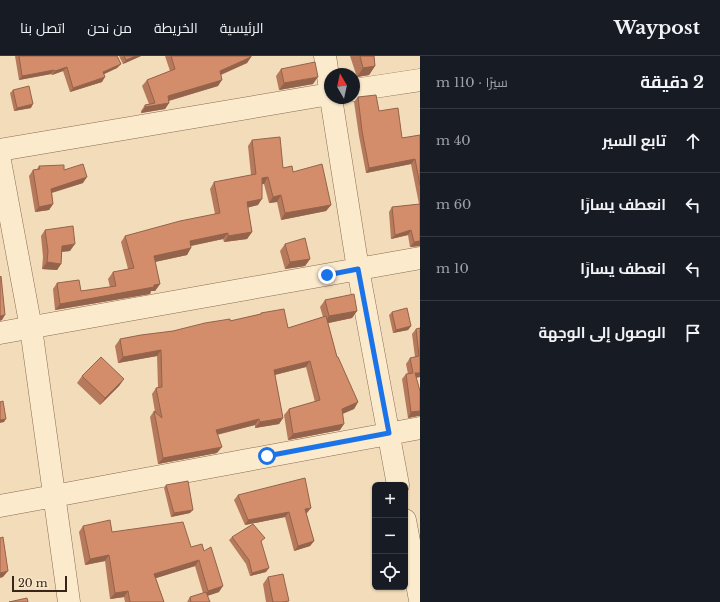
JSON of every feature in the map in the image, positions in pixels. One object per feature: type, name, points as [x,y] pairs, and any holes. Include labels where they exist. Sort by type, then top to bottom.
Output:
[{"type":"street","points":[[325,56],[327,68]]},
{"type":"street","points":[[360,89],[420,80]]},
{"type":"street","points":[[0,150],[324,95]]},
{"type":"street","points":[[332,104],[358,269],[397,482]]},
{"type":"street","points":[[0,161],[31,328],[69,602]]},
{"type":"street","points":[[0,333],[420,258]]},
{"type":"street","points":[[0,506],[420,428]]},
{"type":"street","points":[[408,536],[420,600]]},
{"type":"building","points":[[19,56],[117,56],[121,64],[103,72],[105,77],[73,88],[67,67],[55,71],[22,76]]},
{"type":"building","points":[[124,56],[136,56],[126,60]]},
{"type":"building","points":[[171,56],[251,57],[220,71],[222,80],[168,96],[169,103],[145,107],[145,105],[155,103],[147,80],[175,69]]},
{"type":"building","points":[[360,56],[374,56],[375,66],[363,68]]},
{"type":"building","points":[[315,62],[318,77],[284,83],[281,69]]},
{"type":"building","points":[[29,86],[33,104],[17,108],[13,90]]},
{"type":"building","points":[[376,95],[379,111],[398,108],[402,138],[420,135],[420,185],[415,159],[369,168],[362,131],[359,104],[360,97]]},
{"type":"building","points":[[280,137],[283,168],[292,166],[293,172],[322,164],[331,205],[285,213],[281,195],[273,197],[268,177],[262,178],[262,199],[247,202],[252,232],[228,236],[228,233],[190,241],[191,248],[154,256],[160,284],[154,285],[154,287],[60,304],[57,283],[79,280],[81,291],[116,286],[113,272],[134,268],[125,236],[180,221],[220,213],[214,182],[256,174],[252,140]]},
{"type":"building","points":[[83,164],[87,177],[51,189],[53,204],[39,207],[33,170],[40,169],[39,166],[64,165],[64,170]]},
{"type":"building","points":[[420,204],[420,241],[414,242],[411,230],[395,235],[392,207]]},
{"type":"building","points":[[73,226],[75,244],[62,246],[61,264],[47,262],[48,251],[45,230]]},
{"type":"building","points":[[305,238],[310,259],[290,262],[285,244]]},
{"type":"building","points":[[1,276],[5,315],[0,316],[0,277]]},
{"type":"building","points":[[354,294],[357,311],[329,316],[325,300]]},
{"type":"building","points":[[407,308],[411,326],[396,330],[392,312]]},
{"type":"building","points":[[284,309],[288,328],[326,316],[337,357],[358,402],[342,409],[344,424],[293,434],[289,409],[320,400],[310,361],[274,370],[283,418],[260,422],[259,419],[216,430],[222,447],[163,458],[154,411],[162,418],[156,388],[162,387],[161,350],[123,357],[120,339],[173,331],[205,323],[230,319],[230,321]]},
{"type":"building","points":[[420,328],[420,373],[415,373],[420,391],[420,411],[411,412],[406,374],[413,373],[410,358],[419,356],[416,329]]},
{"type":"building","points":[[101,357],[124,379],[105,398],[82,376]]},
{"type":"building","points":[[3,401],[6,419],[0,420],[0,402]]},
{"type":"building","points":[[305,478],[311,508],[305,509],[314,541],[298,546],[289,512],[248,520],[238,495]]},
{"type":"building","points":[[188,481],[193,510],[174,513],[166,485]]},
{"type":"building","points":[[110,520],[112,532],[183,522],[191,547],[202,544],[204,551],[211,547],[223,586],[208,591],[199,560],[154,574],[164,602],[130,602],[128,591],[115,593],[109,555],[90,559],[83,526]]},
{"type":"building","points":[[253,524],[265,538],[261,541],[269,568],[252,573],[249,560],[232,537]]},
{"type":"building","points":[[3,537],[8,571],[0,573],[0,538]]},
{"type":"building","points":[[283,574],[289,601],[273,602],[268,577]]},
{"type":"building","points":[[206,592],[210,602],[191,602],[190,597]]},
{"type":"building","points":[[27,598],[28,602],[9,602]]},
{"type":"route","points":[[267,456],[389,433],[358,269],[327,275]]}]
